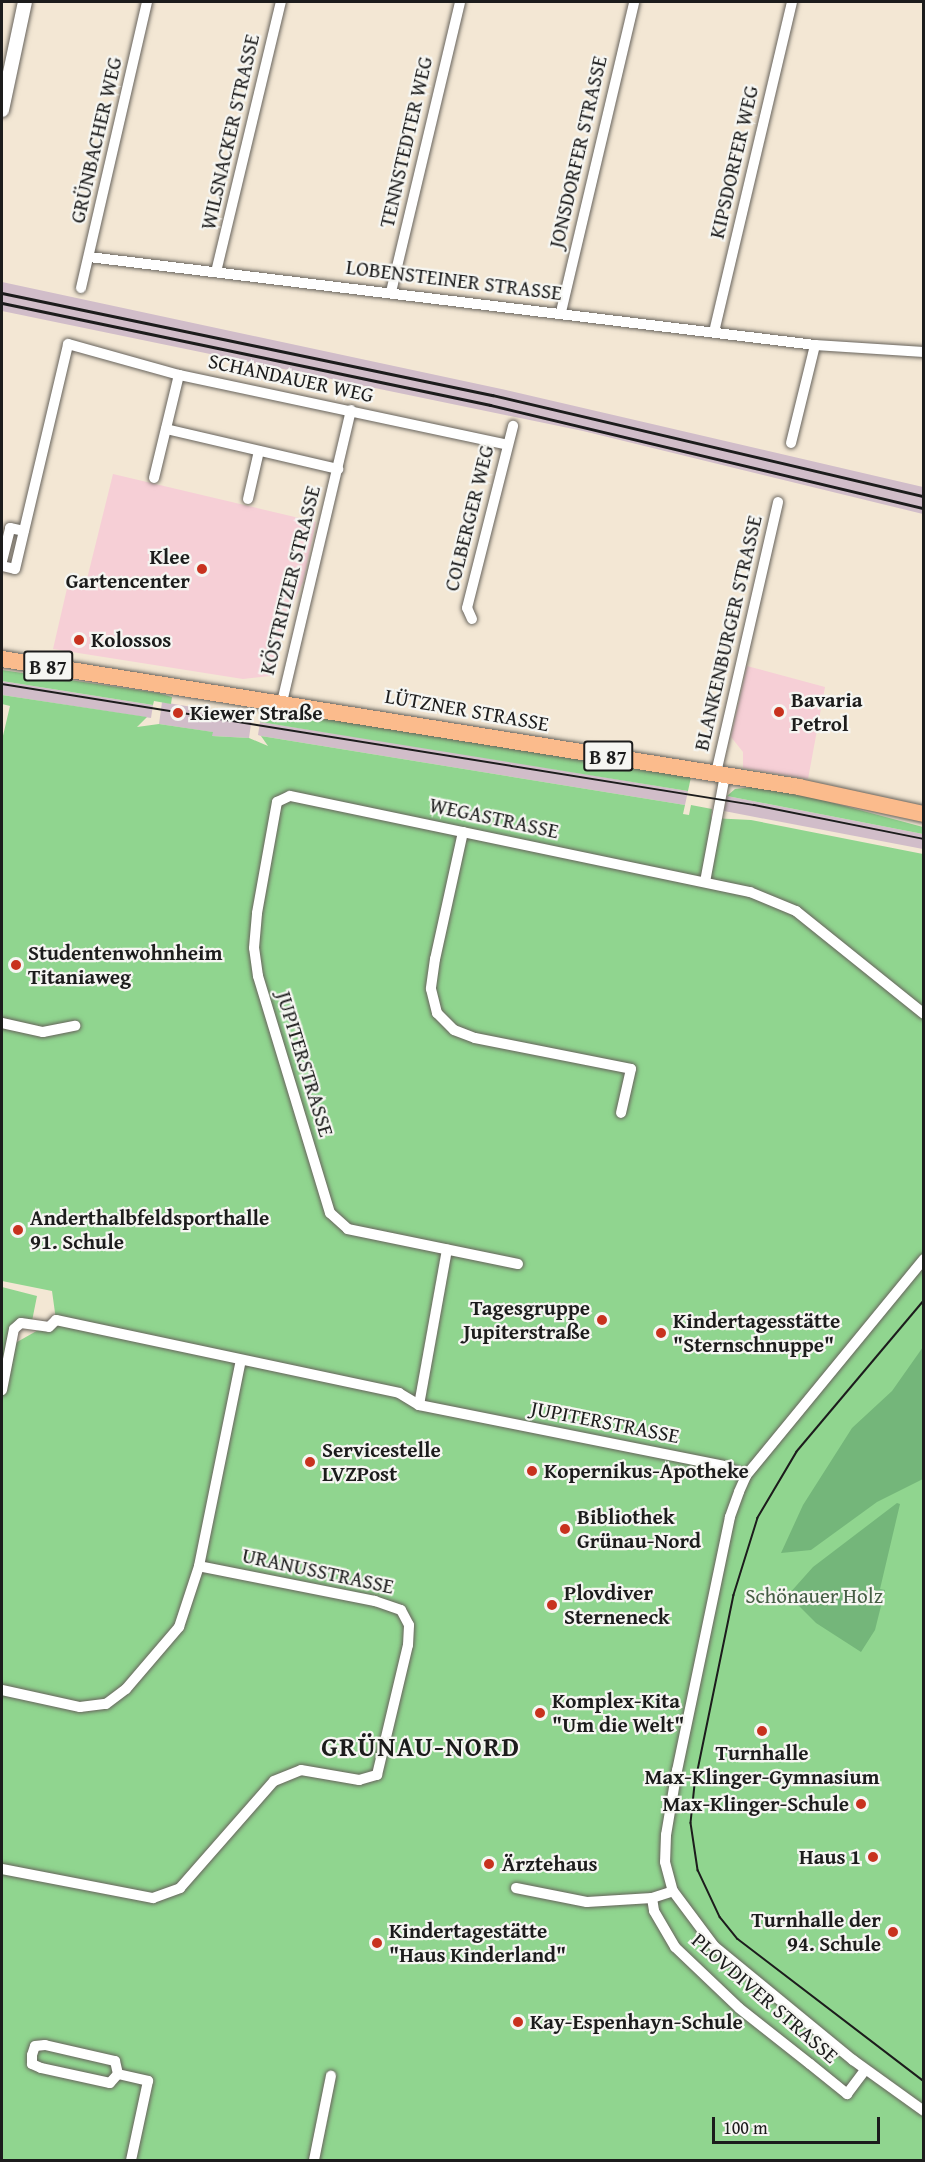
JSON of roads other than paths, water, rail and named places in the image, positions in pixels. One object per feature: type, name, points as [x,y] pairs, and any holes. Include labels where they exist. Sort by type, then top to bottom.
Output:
[{"type":"main road","name":"LÜTZNER STRASSE","points":[[2,659],[282,702],[720,774],[924,814]]},
{"type":"street","points":[[2,110],[25,2]]},
{"type":"street","name":"GRÜNBACHER WEG","points":[[81,288],[147,2]]},
{"type":"street","name":"WILSNACKER STRASSE","points":[[216,272],[281,2]]},
{"type":"street","name":"TENNSTEDTER WEG","points":[[391,292],[460,2]]},
{"type":"street","name":"JONSDORFER STRASSE","points":[[561,312],[634,2]]},
{"type":"street","name":"KIPSDORFER WEG","points":[[714,332],[792,2]]},
{"type":"street","name":"LOBENSTEINER STRASSE","points":[[89,257],[561,312],[815,345],[924,352]]},
{"type":"street","name":"SCHANDAUER WEG","points":[[24,531],[68,344],[179,375],[507,445]]},
{"type":"street","points":[[791,443],[815,345]]},
{"type":"street","points":[[154,477],[179,375]]},
{"type":"street","name":"KÖSTRITZER STRASSE","points":[[282,702],[351,410]]},
{"type":"street","name":"COLBERGER WEG","points":[[472,619],[467,608],[513,426]]},
{"type":"street","name":"KÖSTRITZER STRASSE","points":[[166,429],[338,469]]},
{"type":"street","points":[[248,499],[259,451]]},
{"type":"street","name":"BLANKENBURGER STRASSE","points":[[720,774],[778,502]]},
{"type":"street","points":[[10,528],[24,531],[15,569],[2,563],[10,528]]},
{"type":"street","points":[[705,882],[720,774]]},
{"type":"street","name":"WEGASTRASSE","points":[[277,802],[290,796],[750,892],[796,911],[924,1014]]},
{"type":"street","name":"JUPITERSTRASSE","points":[[277,802],[257,913],[258,976],[330,1213],[348,1229],[518,1264]]},
{"type":"street","points":[[463,832],[435,959],[431,988],[437,1013],[454,1030],[475,1038],[631,1069],[621,1113]]},
{"type":"street","points":[[2,1023],[43,1032],[58,1032],[75,1026]]},
{"type":"street","points":[[419,1405],[447,1249]]},
{"type":"street","name":"PLOVDIVER STRASSE","points":[[924,1259],[746,1476],[730,1516],[674,1784],[666,1844],[666,1862],[674,1891],[714,1946],[865,2070],[924,2111]]},
{"type":"street","points":[[2,1389],[11,1338],[21,1323],[49,1327],[56,1320],[241,1360],[199,1566],[179,1627],[126,1689],[106,1704],[80,1707],[2,1690]]},
{"type":"street","name":"JUPITERSTRASSE","points":[[241,1360],[403,1394],[419,1405],[723,1466],[746,1476]]},
{"type":"street","name":"URANUSSTRASSE","points":[[2,1869],[153,1898],[180,1888],[274,1781],[301,1770],[359,1780],[377,1775],[408,1645],[410,1625],[401,1610],[375,1601],[199,1566]]},
{"type":"street","points":[[516,1888],[587,1902],[652,1898],[674,1891]]},
{"type":"street","name":"PLOVDIVER STRASSE","points":[[652,1898],[654,1911],[675,1947],[739,2008],[847,2094],[865,2070]]},
{"type":"street","points":[[45,2044],[115,2061],[118,2074],[110,2083],[41,2068],[32,2064],[32,2055],[35,2046],[45,2044]]},
{"type":"street","points":[[118,2074],[148,2081],[131,2160]]},
{"type":"street","points":[[314,2160],[331,2076]]},
{"type":"tram line","points":[[2,684],[754,805],[924,839]]},
{"type":"tram line","points":[[924,1301],[797,1452],[758,1518],[734,1595],[695,1785],[691,1823],[698,1870],[720,1917],[738,1939],[924,2081]]},
{"type":"railway","points":[[2,293],[492,395],[924,496]]},
{"type":"railway","points":[[2,303],[490,405],[924,508]]},
{"type":"place","name":"Klee Gartencenter","points":[[202,569]]},
{"type":"place","name":"Kolossos","points":[[79,640]]},
{"type":"place","name":"Bavaria Petrol","points":[[779,712]]},
{"type":"place","name":"Kiewer Straße","points":[[178,713]]},
{"type":"place","name":"Studentenwohnheim Titaniaweg","points":[[16,965]]},
{"type":"place","name":"Anderthalbfeldsporthalle 91. Schule","points":[[18,1230]]},
{"type":"place","name":"Tagesgruppe Jupiterstraße","points":[[602,1320]]},
{"type":"place","name":"Kindertagesstätte \"Sternschnuppe\"","points":[[661,1333]]},
{"type":"place","name":"Servicestelle LVZPost","points":[[310,1462]]},
{"type":"place","name":"Kopernikus-Apotheke","points":[[532,1471]]},
{"type":"place","name":"Bibliothek Grünau-Nord","points":[[565,1529]]},
{"type":"place","name":"Plovdiver Sterneneck","points":[[552,1605]]},
{"type":"place","name":"Komplex-Kita \"Um die Welt\"","points":[[540,1713]]},
{"type":"place","name":"Turnhalle Max-Klinger-Gymnasium","points":[[762,1731]]},
{"type":"place","name":"Max-Klinger-Schule","points":[[861,1804]]},
{"type":"place","name":"Haus 1","points":[[873,1857]]},
{"type":"place","name":"Ärztehaus","points":[[489,1864]]},
{"type":"place","name":"Turnhalle der 94. Schule","points":[[893,1932]]},
{"type":"place","name":"Kindertagestätte \"Haus Kinderland\"","points":[[377,1943]]},
{"type":"place","name":"Kay-Espenhayn-Schule","points":[[518,2022]]},
{"type":"district","name":"GRÜNAU-NORD","points":[[421,1747]]},
{"type":"park label","name":"Schönauer Holz","points":[[814,1596]]}]
